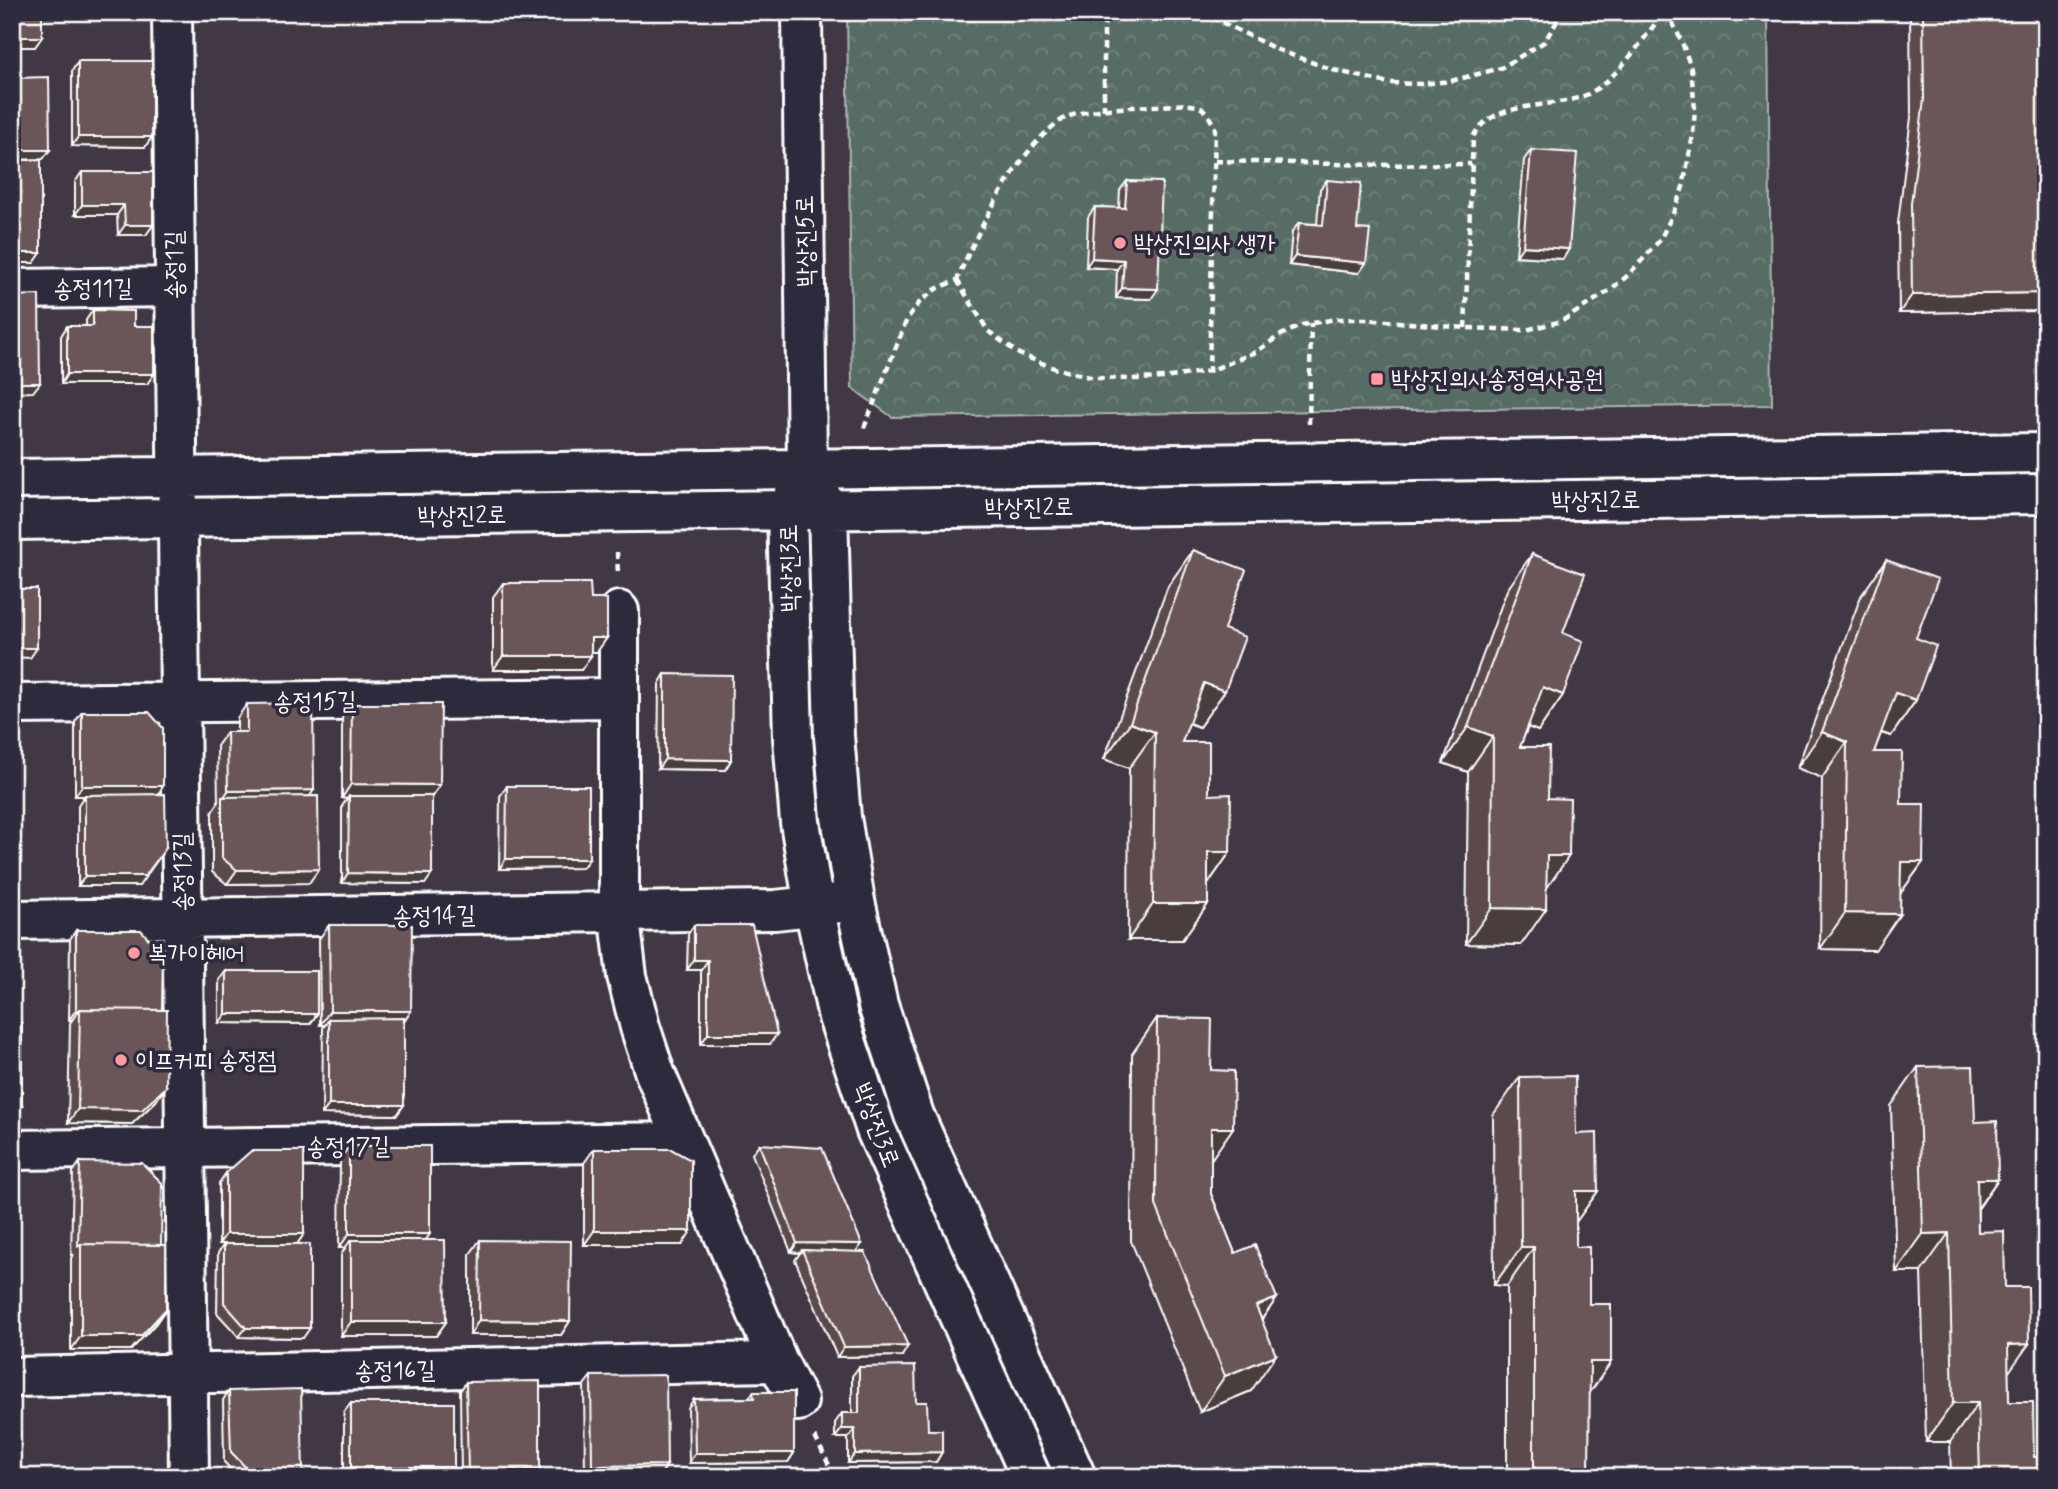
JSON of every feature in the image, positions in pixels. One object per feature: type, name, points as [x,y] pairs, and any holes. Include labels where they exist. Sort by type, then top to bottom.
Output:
[{"type":"street","name":"송정1길","points":[[172,12],[178,518]]},
{"type":"street","name":"박상진5로","points":[[802,12],[807,469]]},
{"type":"street","name":"송정11길","points":[[12,289],[174,287]]},
{"type":"street","name":"박상진2로","points":[[12,479],[2046,453]]},
{"type":"street","name":"박상진3로","points":[[807,469],[828,510],[834,736],[841,817],[855,901],[878,1006],[914,1115],[1066,1474]]},
{"type":"street","name":"박상진3로","points":[[807,469],[788,510],[793,738],[800,822],[814,907],[838,1017],[876,1130],[1031,1477]]},
{"type":"street","name":"박상진2로","points":[[12,520],[2046,494]]},
{"type":"street","name":"송정13길","points":[[178,518],[189,1477]]},
{"type":"street","points":[[619,611],[619,912],[627,976],[640,1027],[656,1073],[797,1401]]},
{"type":"street","name":"송정15길","points":[[12,704],[618,698]]},
{"type":"street","name":"송정14길","points":[[12,920],[775,910],[855,901]]},
{"type":"street","name":"송정17길","points":[[12,1150],[684,1142]]},
{"type":"street","name":"송정16길","points":[[12,1377],[778,1362]]},
{"type":"path","points":[[1104,12],[1104,110]]},
{"type":"path","points":[[1201,12],[1279,50],[1332,70],[1388,83],[1420,84],[1451,81],[1501,68],[1544,42],[1563,12]]},
{"type":"path","points":[[957,280],[988,331],[1019,354],[1054,368],[1094,377],[1164,378],[1209,370],[1256,352],[1279,336],[1302,325],[1336,319],[1365,318],[1465,328],[1526,330],[1562,321],[1581,311],[1626,277],[1660,240],[1683,187],[1695,109],[1690,68],[1682,42],[1665,12],[1618,68],[1600,86],[1586,95],[1504,112],[1478,127],[1473,138],[1471,164],[1465,328]]},
{"type":"path","points":[[864,428],[907,320],[920,302],[936,289],[957,280],[971,247],[1012,176],[1045,132],[1069,116],[1104,110],[1194,105],[1206,111],[1215,128],[1209,370]]},
{"type":"path","points":[[1215,160],[1377,166],[1471,164]]},
{"type":"path","points":[[1309,427],[1311,323]]},
{"type":"path","points":[[797,1401],[835,1477]]},
{"type":"green space","points":[[847,12],[1768,12],[1772,405],[892,417],[852,388]]},
{"type":"building","points":[[12,12],[42,12],[42,37],[12,37]]},
{"type":"building","points":[[1923,12],[2043,12],[2046,293],[1912,295],[1911,204],[1924,99]]},
{"type":"building","points":[[78,61],[152,61],[152,137],[78,137]]},
{"type":"building","points":[[49,77],[50,150],[12,150],[12,78]]},
{"type":"building","points":[[1531,150],[1577,153],[1569,249],[1523,246]]},
{"type":"building","points":[[12,160],[41,160],[41,253],[12,253]]},
{"type":"building","points":[[82,172],[153,172],[153,225],[125,225],[124,205],[82,205]]},
{"type":"building","name":"박상진의사 생가","points":[[1327,180],[1361,183],[1357,229],[1370,230],[1366,263],[1295,256],[1299,223],[1323,225]]},
{"type":"building","name":"박상진의사 생가","points":[[1127,181],[1162,182],[1158,289],[1122,288],[1124,260],[1092,258],[1095,207],[1125,208]]},
{"type":"building","points":[[39,295],[40,383],[12,383],[12,296]]},
{"type":"building","points":[[93,310],[134,311],[134,326],[154,326],[154,374],[67,374],[67,326],[93,326]]},
{"type":"building","points":[[1193,550],[1246,570],[1224,629],[1245,637],[1225,691],[1204,683],[1182,742],[1209,742],[1209,795],[1231,794],[1230,852],[1208,852],[1208,904],[1153,904],[1155,732],[1130,723]]},
{"type":"building","points":[[1532,554],[1585,574],[1563,633],[1583,641],[1563,695],[1543,687],[1520,747],[1549,747],[1548,798],[1570,799],[1569,856],[1547,856],[1546,909],[1492,908],[1493,736],[1468,727]]},
{"type":"building","points":[[1886,560],[1938,579],[1916,638],[1936,646],[1916,700],[1896,693],[1874,752],[1902,752],[1901,804],[1924,804],[1923,862],[1901,862],[1900,914],[1845,913],[1847,742],[1822,732]]},
{"type":"building","points":[[503,583],[590,583],[591,599],[607,599],[607,638],[591,638],[591,656],[503,656]]},
{"type":"building","points":[[12,589],[37,589],[37,648],[15,648],[15,670],[12,670]]},
{"type":"building","points":[[665,674],[732,675],[731,760],[665,759]]},
{"type":"building","points":[[313,703],[314,790],[228,791],[227,732],[247,732],[247,704]]},
{"type":"building","points":[[352,704],[441,704],[440,785],[351,784]]},
{"type":"building","points":[[82,712],[149,712],[163,728],[163,786],[82,786]]},
{"type":"building","points":[[507,786],[589,786],[589,859],[506,859]]},
{"type":"building","points":[[165,794],[166,848],[145,876],[85,876],[85,795]]},
{"type":"building","points":[[318,796],[319,869],[237,870],[222,858],[222,797]]},
{"type":"building","points":[[349,796],[432,796],[432,874],[348,873]]},
{"type":"building","points":[[329,925],[412,925],[411,1011],[330,1011]]},
{"type":"building","points":[[694,925],[752,925],[777,1034],[708,1034],[708,960],[694,960]]},
{"type":"building","points":[[76,930],[141,930],[163,955],[162,1010],[76,1010]]},
{"type":"building","points":[[226,971],[317,971],[317,1014],[226,1014]]},
{"type":"building","points":[[80,1009],[167,1010],[166,1087],[142,1110],[78,1109]]},
{"type":"building","points":[[404,1018],[404,1105],[329,1105],[329,1019]]},
{"type":"building","points":[[1157,1018],[1212,1019],[1211,1070],[1234,1071],[1233,1128],[1211,1128],[1211,1194],[1235,1253],[1255,1245],[1277,1298],[1256,1306],[1276,1355],[1225,1376],[1156,1205]]},
{"type":"building","points":[[12,1023],[22,1023],[22,1106],[12,1106]]},
{"type":"building","points":[[1973,1066],[1975,1122],[1997,1121],[1998,1179],[1977,1179],[1978,1232],[2004,1231],[2005,1287],[2028,1287],[2029,1344],[2008,1345],[2009,1402],[2033,1402],[2034,1457],[2046,1457],[2046,1477],[1980,1477],[1978,1403],[1953,1403],[1949,1233],[1923,1234],[1918,1067]]},
{"type":"building","points":[[1575,1076],[1576,1134],[1597,1133],[1598,1191],[1576,1191],[1576,1247],[1589,1247],[1589,1304],[1611,1304],[1611,1362],[1590,1362],[1589,1475],[1611,1477],[1534,1477],[1534,1247],[1521,1247],[1520,1077]]},
{"type":"building","points":[[759,1144],[822,1148],[862,1244],[797,1243]]},
{"type":"building","points":[[349,1146],[430,1146],[430,1234],[349,1234]]},
{"type":"building","points":[[594,1149],[671,1149],[691,1160],[691,1231],[594,1231]]},
{"type":"building","points":[[251,1151],[304,1151],[304,1234],[226,1234],[226,1173]]},
{"type":"building","points":[[80,1162],[142,1163],[162,1183],[161,1245],[78,1246]]},
{"type":"building","points":[[351,1240],[445,1240],[446,1322],[351,1322]]},
{"type":"building","points":[[480,1240],[571,1241],[570,1321],[479,1320]]},
{"type":"building","points":[[81,1244],[166,1245],[166,1309],[141,1336],[81,1336]]},
{"type":"building","points":[[224,1244],[310,1244],[310,1328],[246,1328],[224,1303]]},
{"type":"building","points":[[802,1250],[865,1252],[908,1346],[844,1347]]},
{"type":"building","points":[[915,1366],[916,1402],[927,1402],[928,1430],[942,1430],[942,1452],[855,1454],[855,1429],[842,1429],[842,1413],[859,1413],[859,1367]]},
{"type":"building","points":[[666,1375],[667,1465],[592,1466],[591,1376]]},
{"type":"building","points":[[540,1381],[540,1470],[468,1470],[466,1382]]},
{"type":"building","points":[[301,1389],[303,1472],[251,1473],[231,1452],[229,1391]]},
{"type":"building","points":[[753,1392],[794,1392],[794,1453],[695,1453],[694,1399],[754,1398]]},
{"type":"building","points":[[351,1403],[454,1403],[454,1467],[351,1467]]},
{"type":"building","points":[[12,1410],[18,1410],[17,1477],[12,1477]]},
{"type":"place","name":"박상진의사 생가","points":[[1120,243]]},
{"type":"place","name":"박상진의사송정역사공원","points":[[1377,379]]},
{"type":"place","name":"복가이헤어","points":[[134,953]]},
{"type":"place","name":"이프커피 송정점","points":[[121,1060]]}]
